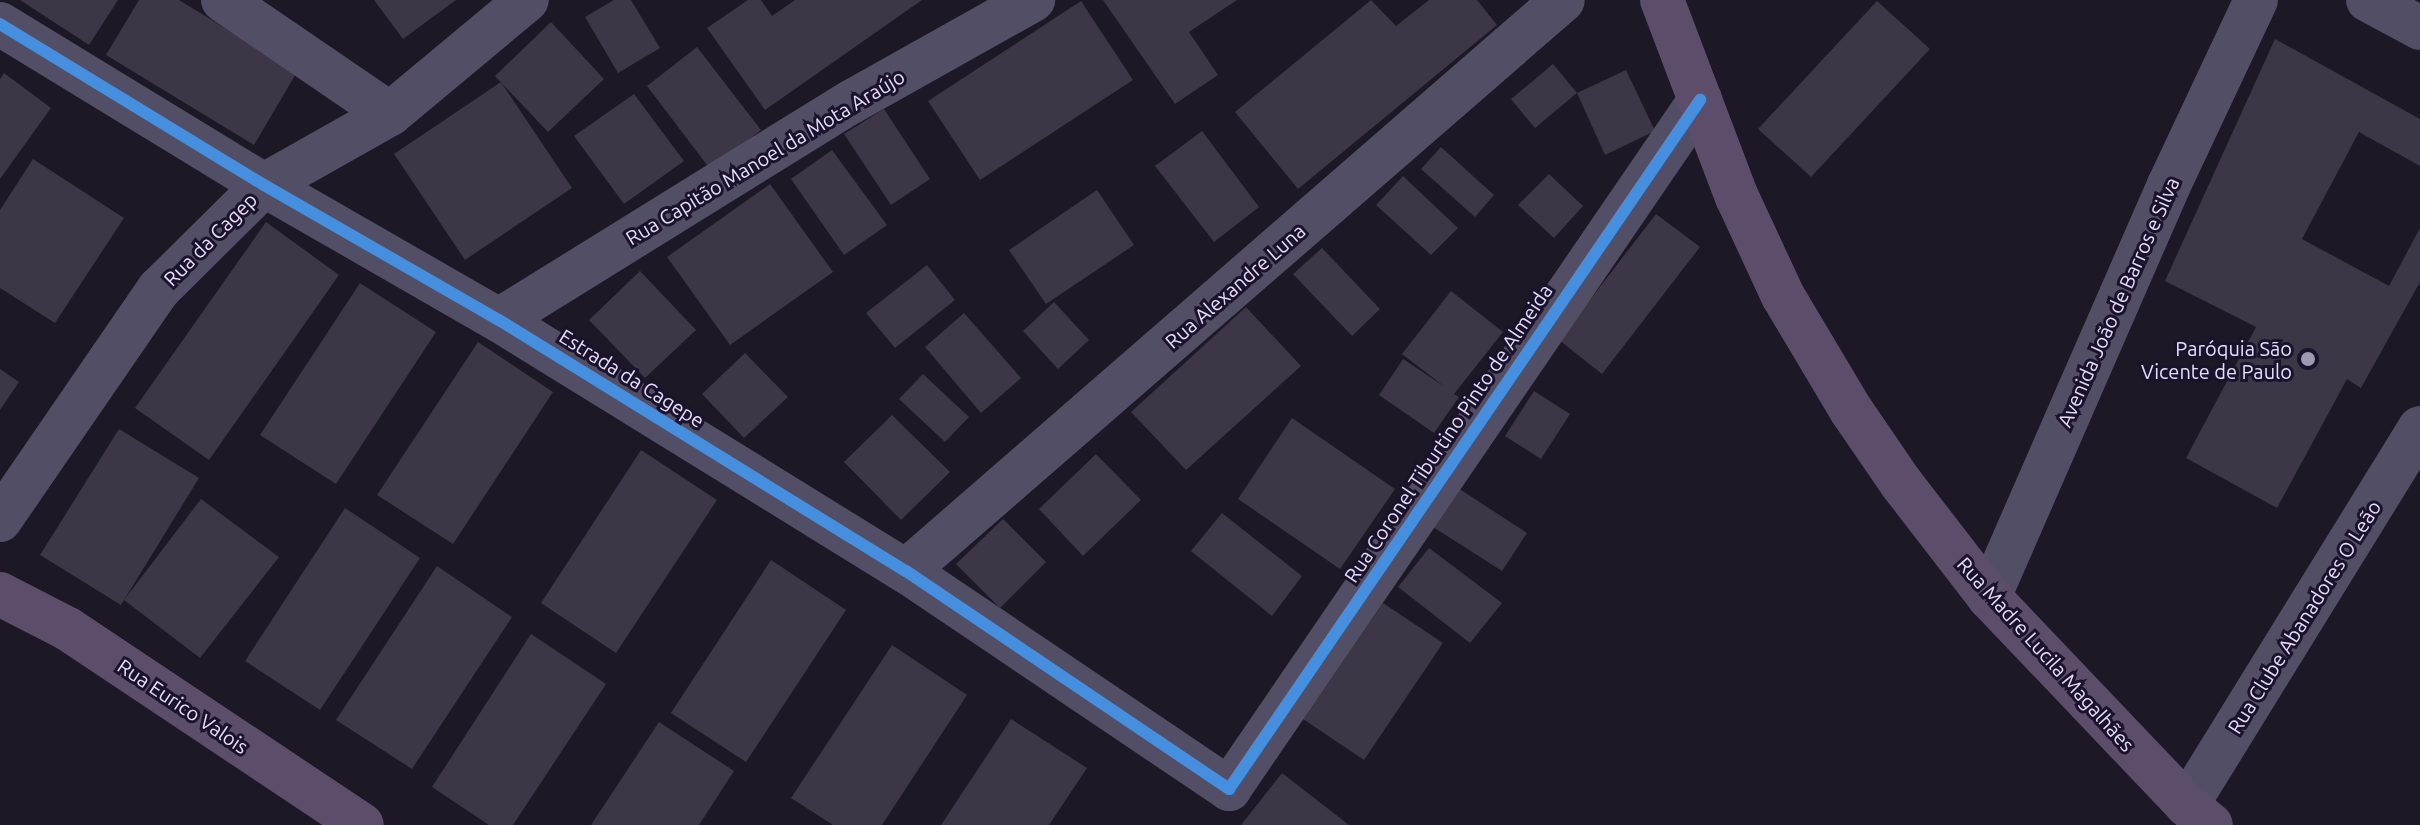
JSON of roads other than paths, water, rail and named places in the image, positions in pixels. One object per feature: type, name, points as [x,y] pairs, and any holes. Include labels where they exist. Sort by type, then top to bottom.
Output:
[{"type":"main road","name":"Rua Madre Lucila Magalhães","points":[[1662,0],[1737,197],[1783,296],[1867,435],[1989,597],[2199,815]]},
{"type":"main road","name":"Rua Eurico Valois","points":[[0,594],[68,629],[362,825]]},
{"type":"street","points":[[223,0],[390,114]]},
{"type":"street","name":"Rua da Cagep","points":[[0,520],[159,289],[264,185],[390,114],[527,0]]},
{"type":"street","name":"Rua Capitão Manoel da Mota Araújo","points":[[499,320],[851,102],[1033,0]]},
{"type":"street","name":"Rua Alexandre Luna","points":[[906,571],[1563,0]]},
{"type":"street","points":[[2368,0],[2420,28]]},
{"type":"street","name":"Avenida João de Barros e Silva","points":[[1989,597],[2251,3]]},
{"type":"street","name":"Estrada da Cagepe","points":[[0,24],[264,185],[499,320],[906,571],[1229,789]]},
{"type":"street","name":"Rua Coronel Tiburtino Pinto de Almeida","points":[[1229,789],[1700,100]]},
{"type":"street","name":"Rua Clube Abanadores O Leão","points":[[2199,815],[2420,428]]},
{"type":"place","name":"Paróquia São Vicente de Paulo","points":[[2308,359]]}]
